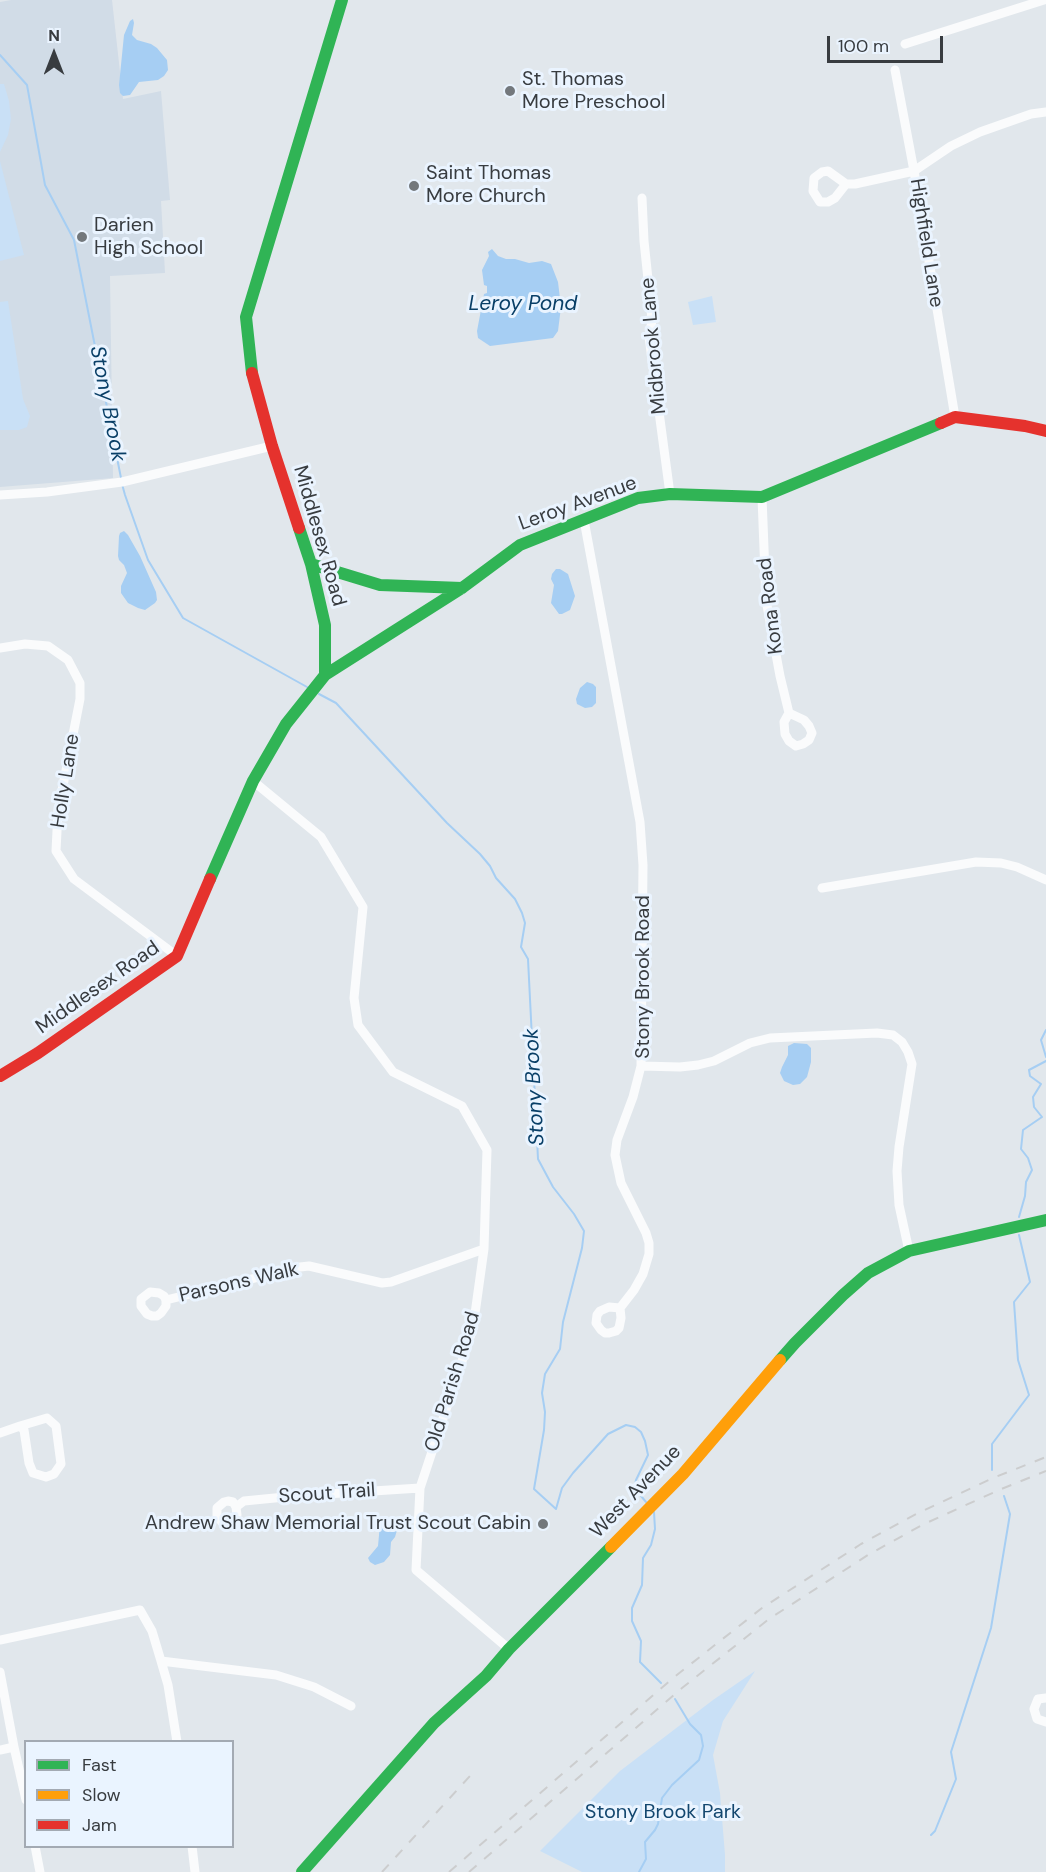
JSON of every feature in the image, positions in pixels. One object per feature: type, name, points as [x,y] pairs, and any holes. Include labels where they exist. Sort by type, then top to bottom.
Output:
[{"type":"main road","name":"Middlesex Road","points":[[0,1076],[38,1053],[177,956],[253,781],[286,724],[325,675],[325,625],[311,564],[272,446],[253,378],[246,317],[342,0]]},
{"type":"main road","name":"Leroy Avenue","points":[[325,675],[462,588],[520,545],[639,498],[670,494],[762,497],[955,417],[1046,431]]},
{"type":"main road","points":[[311,564],[380,585],[462,588]]},
{"type":"main road","name":"West Avenue","points":[[302,1872],[434,1723],[486,1676],[509,1649],[684,1474],[795,1343],[868,1273],[909,1251],[1046,1220]]},
{"type":"street","points":[[905,44],[1044,0]]},
{"type":"street","name":"Highfield Lane","points":[[895,70],[955,417]]},
{"type":"street","points":[[846,184],[914,171],[951,146],[980,132],[1031,114],[1046,112]]},
{"type":"street","name":"Midbrook Lane","points":[[642,198],[652,321],[649,337],[670,494]]},
{"type":"street","points":[[0,495],[47,492],[122,482],[272,446]]},
{"type":"street","name":"Kona Road","points":[[762,497],[766,600],[789,712]]},
{"type":"street","name":"Stony Brook Road","points":[[584,520],[640,822],[644,891],[641,1066],[680,1068],[698,1065],[714,1061],[750,1042],[770,1038],[877,1033],[894,1035],[902,1042],[912,1064],[897,1171],[899,1205],[909,1251]]},
{"type":"street","name":"Holly Lane","points":[[0,648],[25,644],[48,646],[68,660],[80,683],[80,699],[58,811],[56,851],[74,879],[177,956]]},
{"type":"street","name":"Old Parish Road","points":[[253,781],[321,837],[363,908],[354,998],[358,1025],[393,1072],[462,1106],[487,1149],[484,1249],[473,1328],[420,1488],[416,1570],[509,1649]]},
{"type":"street","points":[[822,888],[975,862],[1001,863],[1017,867],[1046,880]]},
{"type":"street","points":[[620,1308],[644,1274],[649,1254],[649,1243],[642,1222],[626,1196],[615,1155],[617,1140],[633,1097],[641,1066]]},
{"type":"street","name":"Parsons Walk","points":[[166,1300],[309,1266],[382,1283],[392,1282],[484,1249]]},
{"type":"street","points":[[0,1433],[20,1426],[47,1418],[56,1425],[61,1464],[54,1474],[46,1477],[33,1473],[24,1430],[20,1426]]},
{"type":"street","name":"Scout Trail","points":[[236,1507],[244,1501],[266,1498],[420,1488]]},
{"type":"street","points":[[0,1640],[140,1610],[152,1631],[161,1660],[168,1685],[177,1740]]},
{"type":"street","points":[[161,1660],[276,1675],[314,1687],[351,1706]]},
{"type":"street","points":[[0,1672],[24,1791]]},
{"type":"street","points":[[1046,1698],[1038,1699],[1034,1709],[1037,1719],[1046,1722]]},
{"type":"street","points":[[0,1750],[14,1747]]},
{"type":"street","points":[[35,1848],[40,1872]]},
{"type":"street","points":[[192,1848],[195,1872]]},
{"type":"shaded area","name":"Darien High School","points":[[11,0],[112,0],[123,99],[161,91],[170,200],[161,201],[165,273],[110,276],[113,478],[0,487],[0,2]]},
{"type":"green space","points":[[0,84],[4,84],[11,119],[8,135],[0,152]]},
{"type":"green space","points":[[0,161],[24,255],[0,261]]},
{"type":"green space","points":[[712,296],[716,322],[693,325],[688,302]]},
{"type":"green space","points":[[8,301],[23,399],[30,416],[27,427],[19,430],[0,430],[0,302]]},
{"type":"green space","name":"Stony Brook Park","points":[[755,1671],[723,1721],[713,1755],[720,1793],[725,1872],[582,1872],[540,1851],[620,1771]]},
{"type":"water","points":[[133,19],[132,35],[137,40],[157,48],[167,60],[168,70],[158,80],[139,82],[130,95],[123,96],[119,85],[124,35]]},
{"type":"water","name":"Leroy Pond","points":[[492,249],[498,256],[506,259],[529,263],[542,261],[551,264],[558,282],[561,307],[558,331],[553,338],[490,346],[478,338],[477,331],[484,294],[487,293],[482,270],[489,256],[488,252]]},
{"type":"water","points":[[124,531],[140,556],[156,592],[157,600],[145,610],[128,603],[121,593],[121,586],[127,573],[118,556],[119,536]]},
{"type":"water","points":[[556,569],[568,574],[575,596],[570,610],[562,614],[559,614],[551,603],[554,585],[551,579]]},
{"type":"water","points":[[587,682],[596,687],[596,703],[592,707],[585,708],[577,704],[576,699],[580,688]]},
{"type":"water","points":[[794,1043],[807,1044],[811,1048],[811,1062],[807,1077],[800,1084],[793,1085],[784,1081],[780,1073],[788,1055],[788,1046]]},
{"type":"water","points":[[391,1518],[398,1527],[391,1542],[390,1555],[384,1562],[375,1565],[368,1558],[378,1546],[380,1524]]},
{"type":"waterway","name":"Stony Brook","points":[[0,55],[27,85],[45,185],[74,240],[121,478]]},
{"type":"waterway","name":"Stony Brook","points":[[122,484],[148,560],[183,618],[307,687]]},
{"type":"waterway","name":"Stony Brook","points":[[319,694],[336,703],[447,823],[480,854],[496,878],[515,899],[522,913],[525,923],[521,947],[528,959],[538,1159],[553,1187],[584,1231],[582,1248],[563,1322],[560,1349],[545,1374],[542,1393],[545,1412],[544,1430],[534,1489],[556,1509],[562,1488],[573,1473],[608,1434],[626,1425],[635,1427],[641,1432],[645,1441],[648,1455],[635,1485],[636,1490],[646,1502]]},
{"type":"waterway","points":[[1046,1030],[1041,1040],[1046,1057]]},
{"type":"waterway","points":[[1019,1217],[1026,1182],[1032,1170],[1028,1158],[1021,1149],[1023,1130],[1042,1117],[1034,1107],[1033,1097],[1041,1084],[1030,1076],[1029,1070],[1046,1061]]},
{"type":"waterway","points":[[992,1470],[992,1444],[1029,1395],[1018,1360],[1014,1302],[1030,1282],[1019,1235]]},
{"type":"waterway","points":[[931,1835],[935,1831],[956,1779],[951,1752],[991,1628],[1010,1514],[1004,1496]]},
{"type":"waterway","name":"Stony Brook","points":[[654,1512],[655,1529],[651,1545],[643,1558],[642,1585],[632,1608],[632,1621],[641,1641],[640,1662],[661,1683]]},
{"type":"waterway","name":"Stony Brook","points":[[639,1872],[646,1859],[645,1842],[658,1824],[662,1798],[672,1785],[699,1760],[703,1746],[701,1735],[690,1724],[675,1699]]},
{"type":"railway","points":[[449,1872],[673,1678],[762,1608],[861,1544],[916,1514],[993,1478],[1046,1457]]},
{"type":"railway","points":[[469,1872],[682,1688],[769,1619],[868,1555],[922,1525],[1046,1471]]},
{"type":"railway","points":[[382,1872],[470,1776]]},
{"type":"traffic: fast","points":[[252,373],[246,317],[342,0]]},
{"type":"traffic: fast","points":[[325,675],[462,588],[520,545],[638,498],[670,494],[762,497],[941,423]]},
{"type":"traffic: fast","points":[[210,879],[253,781],[286,724],[325,675],[325,625],[311,564],[299,528]]},
{"type":"traffic: fast","points":[[311,564],[380,585],[462,588]]},
{"type":"traffic: fast","points":[[780,1360],[843,1295],[868,1273],[909,1251],[1046,1220]]},
{"type":"traffic: fast","points":[[302,1872],[434,1723],[486,1676],[509,1649],[611,1547]]},
{"type":"traffic: slow","points":[[611,1547],[683,1474],[780,1360]]},
{"type":"traffic: jam","points":[[252,373],[272,446],[299,528]]},
{"type":"traffic: jam","points":[[941,423],[955,417],[1046,431]]},
{"type":"traffic: jam","points":[[0,1076],[38,1053],[177,956],[210,879]]},
{"type":"place","name":"St. Thomas More Preschool","points":[[510,91]]},
{"type":"place","name":"Saint Thomas More Church","points":[[414,186]]},
{"type":"place","name":"Darien High School","points":[[82,237]]},
{"type":"place","name":"Andrew Shaw Memorial Trust Scout Cabin","points":[[543,1524]]}]
